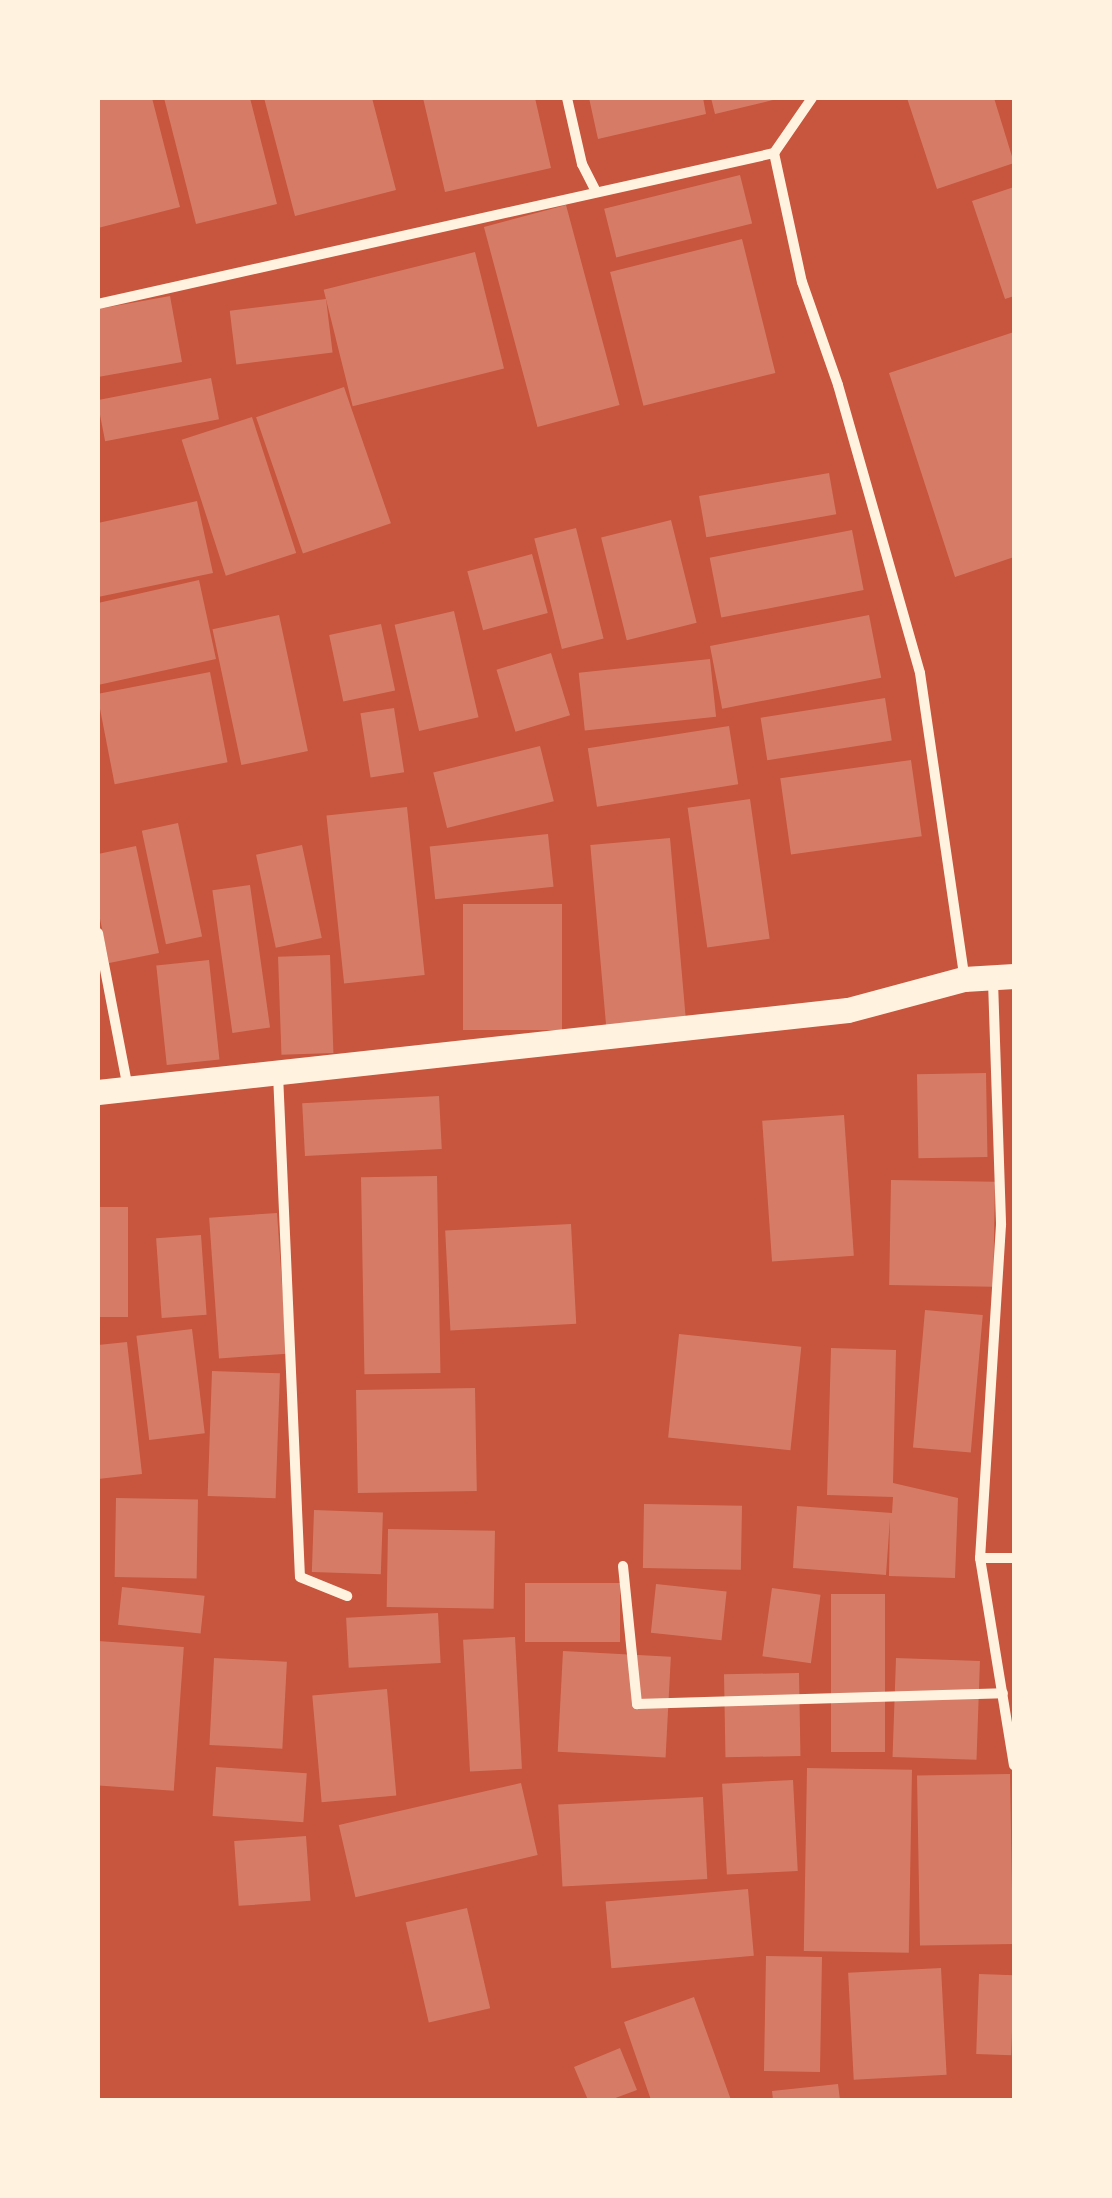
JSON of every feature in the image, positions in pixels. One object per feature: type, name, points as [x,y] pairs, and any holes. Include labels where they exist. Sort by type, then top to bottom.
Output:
[{"type":"main road","points":[[98,1092],[848,1010],[964,979],[1004,978]]},
{"type":"street","points":[[568,98],[582,164],[596,191]]},
{"type":"street","points":[[98,304],[774,153],[812,98]]},
{"type":"street","points":[[774,153],[802,282],[838,386],[920,674],[964,979]]},
{"type":"street","points":[[98,932],[128,1090]]},
{"type":"street","points":[[1004,978],[1001,1225],[980,1558],[1014,1765]]},
{"type":"street","points":[[278,1074],[300,1577],[347,1596]]},
{"type":"street","points":[[980,1558],[1014,1558]]},
{"type":"street","points":[[623,1566],[637,1704],[1003,1693]]},
{"type":"building","points":[[98,98],[152,98],[180,207],[98,228]]},
{"type":"building","points":[[164,98],[250,98],[277,204],[196,224]]},
{"type":"building","points":[[264,98],[372,98],[396,190],[295,216]]},
{"type":"building","points":[[423,98],[535,98],[551,168],[445,192]]},
{"type":"building","points":[[589,98],[703,98],[706,114],[598,139]]},
{"type":"building","points":[[711,98],[777,98],[777,99],[715,114]]},
{"type":"building","points":[[907,98],[994,98],[1014,163],[937,189]]},
{"type":"building","points":[[740,175],[752,224],[616,257],[604,209]]},
{"type":"building","points":[[1014,187],[1014,296],[1005,299],[972,201]]},
{"type":"building","points":[[566,205],[620,405],[537,427],[484,227]]},
{"type":"building","points":[[742,239],[775,373],[643,406],[610,272]]},
{"type":"building","points":[[475,252],[504,368],[353,406],[324,290]]},
{"type":"building","points":[[170,296],[182,362],[98,377],[98,309]]},
{"type":"building","points":[[326,299],[333,353],[236,364],[230,311]]},
{"type":"building","points":[[1014,332],[1014,557],[955,577],[889,373]]},
{"type":"building","points":[[211,378],[219,419],[105,441],[98,400]]},
{"type":"building","points":[[344,387],[391,523],[303,553],[256,417]]},
{"type":"building","points":[[252,417],[296,553],[226,576],[182,440]]},
{"type":"building","points":[[829,473],[836,514],[706,537],[699,496]]},
{"type":"building","points":[[197,501],[213,573],[98,597],[98,523]]},
{"type":"building","points":[[671,520],[697,623],[627,640],[601,537]]},
{"type":"building","points":[[576,528],[604,639],[562,649],[534,538]]},
{"type":"building","points":[[852,530],[864,590],[721,618],[710,558]]},
{"type":"building","points":[[532,554],[548,613],[483,630],[467,571]]},
{"type":"building","points":[[199,580],[216,659],[98,685],[98,603]]},
{"type":"building","points":[[454,611],[479,717],[419,731],[395,625]]},
{"type":"building","points":[[279,615],[308,751],[241,765],[212,629]]},
{"type":"building","points":[[869,615],[881,678],[722,709],[710,646]]},
{"type":"building","points":[[381,624],[395,691],[343,702],[329,635]]},
{"type":"building","points":[[551,653],[570,715],[515,732],[496,670]]},
{"type":"building","points":[[710,659],[716,717],[585,730],[579,673]]},
{"type":"building","points":[[210,672],[228,762],[115,784],[98,694]]},
{"type":"building","points":[[885,698],[892,740],[767,760],[761,718]]},
{"type":"building","points":[[394,708],[404,772],[371,778],[360,713]]},
{"type":"building","points":[[729,726],[738,784],[597,807],[588,748]]},
{"type":"building","points":[[540,746],[554,801],[447,828],[433,773]]},
{"type":"building","points":[[911,760],[922,836],[791,855],[780,778]]},
{"type":"building","points":[[750,799],[770,939],[707,947],[688,808]]},
{"type":"building","points":[[407,807],[425,975],[344,984],[326,815]]},
{"type":"building","points":[[178,823],[202,936],[166,944],[142,831]]},
{"type":"building","points":[[548,834],[554,887],[435,899],[430,846]]},
{"type":"building","points":[[670,838],[686,1019],[606,1026],[590,845]]},
{"type":"building","points":[[302,845],[322,938],[276,948],[256,855]]},
{"type":"building","points":[[136,846],[159,953],[109,963],[98,909],[98,854]]},
{"type":"building","points":[[250,885],[270,1028],[232,1033],[212,890]]},
{"type":"building","points":[[463,904],[562,904],[562,1030],[463,1030]]},
{"type":"building","points":[[330,955],[333,1053],[281,1055],[278,957]]},
{"type":"building","points":[[209,960],[219,1059],[167,1065],[156,966]]},
{"type":"building","points":[[986,1073],[987,1157],[918,1158],[917,1074]]},
{"type":"building","points":[[439,1096],[442,1149],[305,1156],[302,1103]]},
{"type":"building","points":[[844,1115],[854,1256],[772,1261],[762,1121]]},
{"type":"building","points":[[437,1176],[440,1373],[364,1374],[361,1177]]},
{"type":"building","points":[[891,1180],[995,1182],[993,1287],[889,1285]]},
{"type":"building","points":[[98,1207],[128,1207],[128,1317],[98,1317]]},
{"type":"building","points":[[277,1213],[287,1354],[219,1358],[209,1218]]},
{"type":"building","points":[[571,1224],[576,1324],[450,1330],[445,1231]]},
{"type":"building","points":[[201,1235],[207,1315],[162,1318],[156,1238]]},
{"type":"building","points":[[925,1310],[983,1315],[971,1453],[913,1447]]},
{"type":"building","points":[[192,1329],[205,1433],[149,1440],[136,1336]]},
{"type":"building","points":[[679,1334],[801,1347],[790,1450],[668,1437]]},
{"type":"building","points":[[127,1342],[142,1474],[98,1479],[98,1345]]},
{"type":"building","points":[[831,1348],[896,1350],[893,1483],[958,1498],[955,1578],[889,1576],[890,1518],[886,1575],[793,1568],[797,1506],[892,1513],[893,1497],[827,1495]]},
{"type":"building","points":[[212,1371],[280,1373],[276,1498],[208,1496]]},
{"type":"building","points":[[475,1388],[477,1491],[358,1493],[356,1390]]},
{"type":"building","points":[[116,1498],[198,1499],[197,1578],[115,1577]]},
{"type":"building","points":[[644,1504],[742,1506],[741,1570],[643,1568]]},
{"type":"building","points":[[314,1510],[383,1512],[381,1574],[312,1572]]},
{"type":"building","points":[[388,1529],[495,1531],[494,1609],[387,1607]]},
{"type":"building","points":[[525,1583],[620,1583],[620,1642],[525,1642]]},
{"type":"building","points":[[656,1584],[727,1591],[721,1640],[651,1633]]},
{"type":"building","points":[[122,1587],[205,1596],[201,1633],[118,1625]]},
{"type":"building","points":[[772,1588],[821,1595],[811,1663],[762,1656]]},
{"type":"building","points":[[831,1594],[885,1594],[885,1752],[831,1752]]},
{"type":"building","points":[[438,1613],[441,1663],[349,1668],[346,1618]]},
{"type":"building","points":[[515,1637],[522,1769],[470,1772],[463,1640]]},
{"type":"building","points":[[98,1641],[184,1647],[174,1791],[98,1785]]},
{"type":"building","points":[[563,1651],[671,1657],[666,1758],[558,1752]]},
{"type":"building","points":[[214,1658],[287,1662],[282,1749],[209,1745]]},
{"type":"building","points":[[896,1658],[980,1661],[976,1760],[893,1757]]},
{"type":"building","points":[[799,1673],[800,1756],[725,1757],[724,1674]]},
{"type":"building","points":[[387,1689],[396,1796],[322,1802],[312,1696]]},
{"type":"building","points":[[216,1767],[307,1773],[303,1822],[213,1816]]},
{"type":"building","points":[[807,1768],[912,1770],[909,1953],[804,1951]]},
{"type":"building","points":[[1010,1774],[1013,1944],[920,1946],[917,1776]]},
{"type":"building","points":[[793,1780],[798,1871],[727,1875],[722,1784]]},
{"type":"building","points":[[521,1783],[538,1855],[355,1897],[339,1825]]},
{"type":"building","points":[[703,1797],[707,1879],[562,1886],[558,1805]]},
{"type":"building","points":[[306,1836],[311,1901],[239,1906],[234,1841]]},
{"type":"building","points":[[748,1889],[754,1956],[611,1968],[606,1901]]},
{"type":"building","points":[[467,1908],[490,2008],[429,2023],[406,1922]]},
{"type":"building","points":[[766,1956],[822,1957],[820,2072],[764,2071]]},
{"type":"building","points":[[941,1968],[947,2075],[854,2080],[848,1973]]},
{"type":"building","points":[[979,1974],[1014,1975],[1011,2055],[976,2054]]},
{"type":"building","points":[[694,1997],[731,2100],[651,2100],[624,2022]]},
{"type":"building","points":[[620,2048],[637,2090],[610,2100],[588,2100],[574,2067]]},
{"type":"building","points":[[838,2084],[840,2100],[773,2100],[772,2091]]}]
